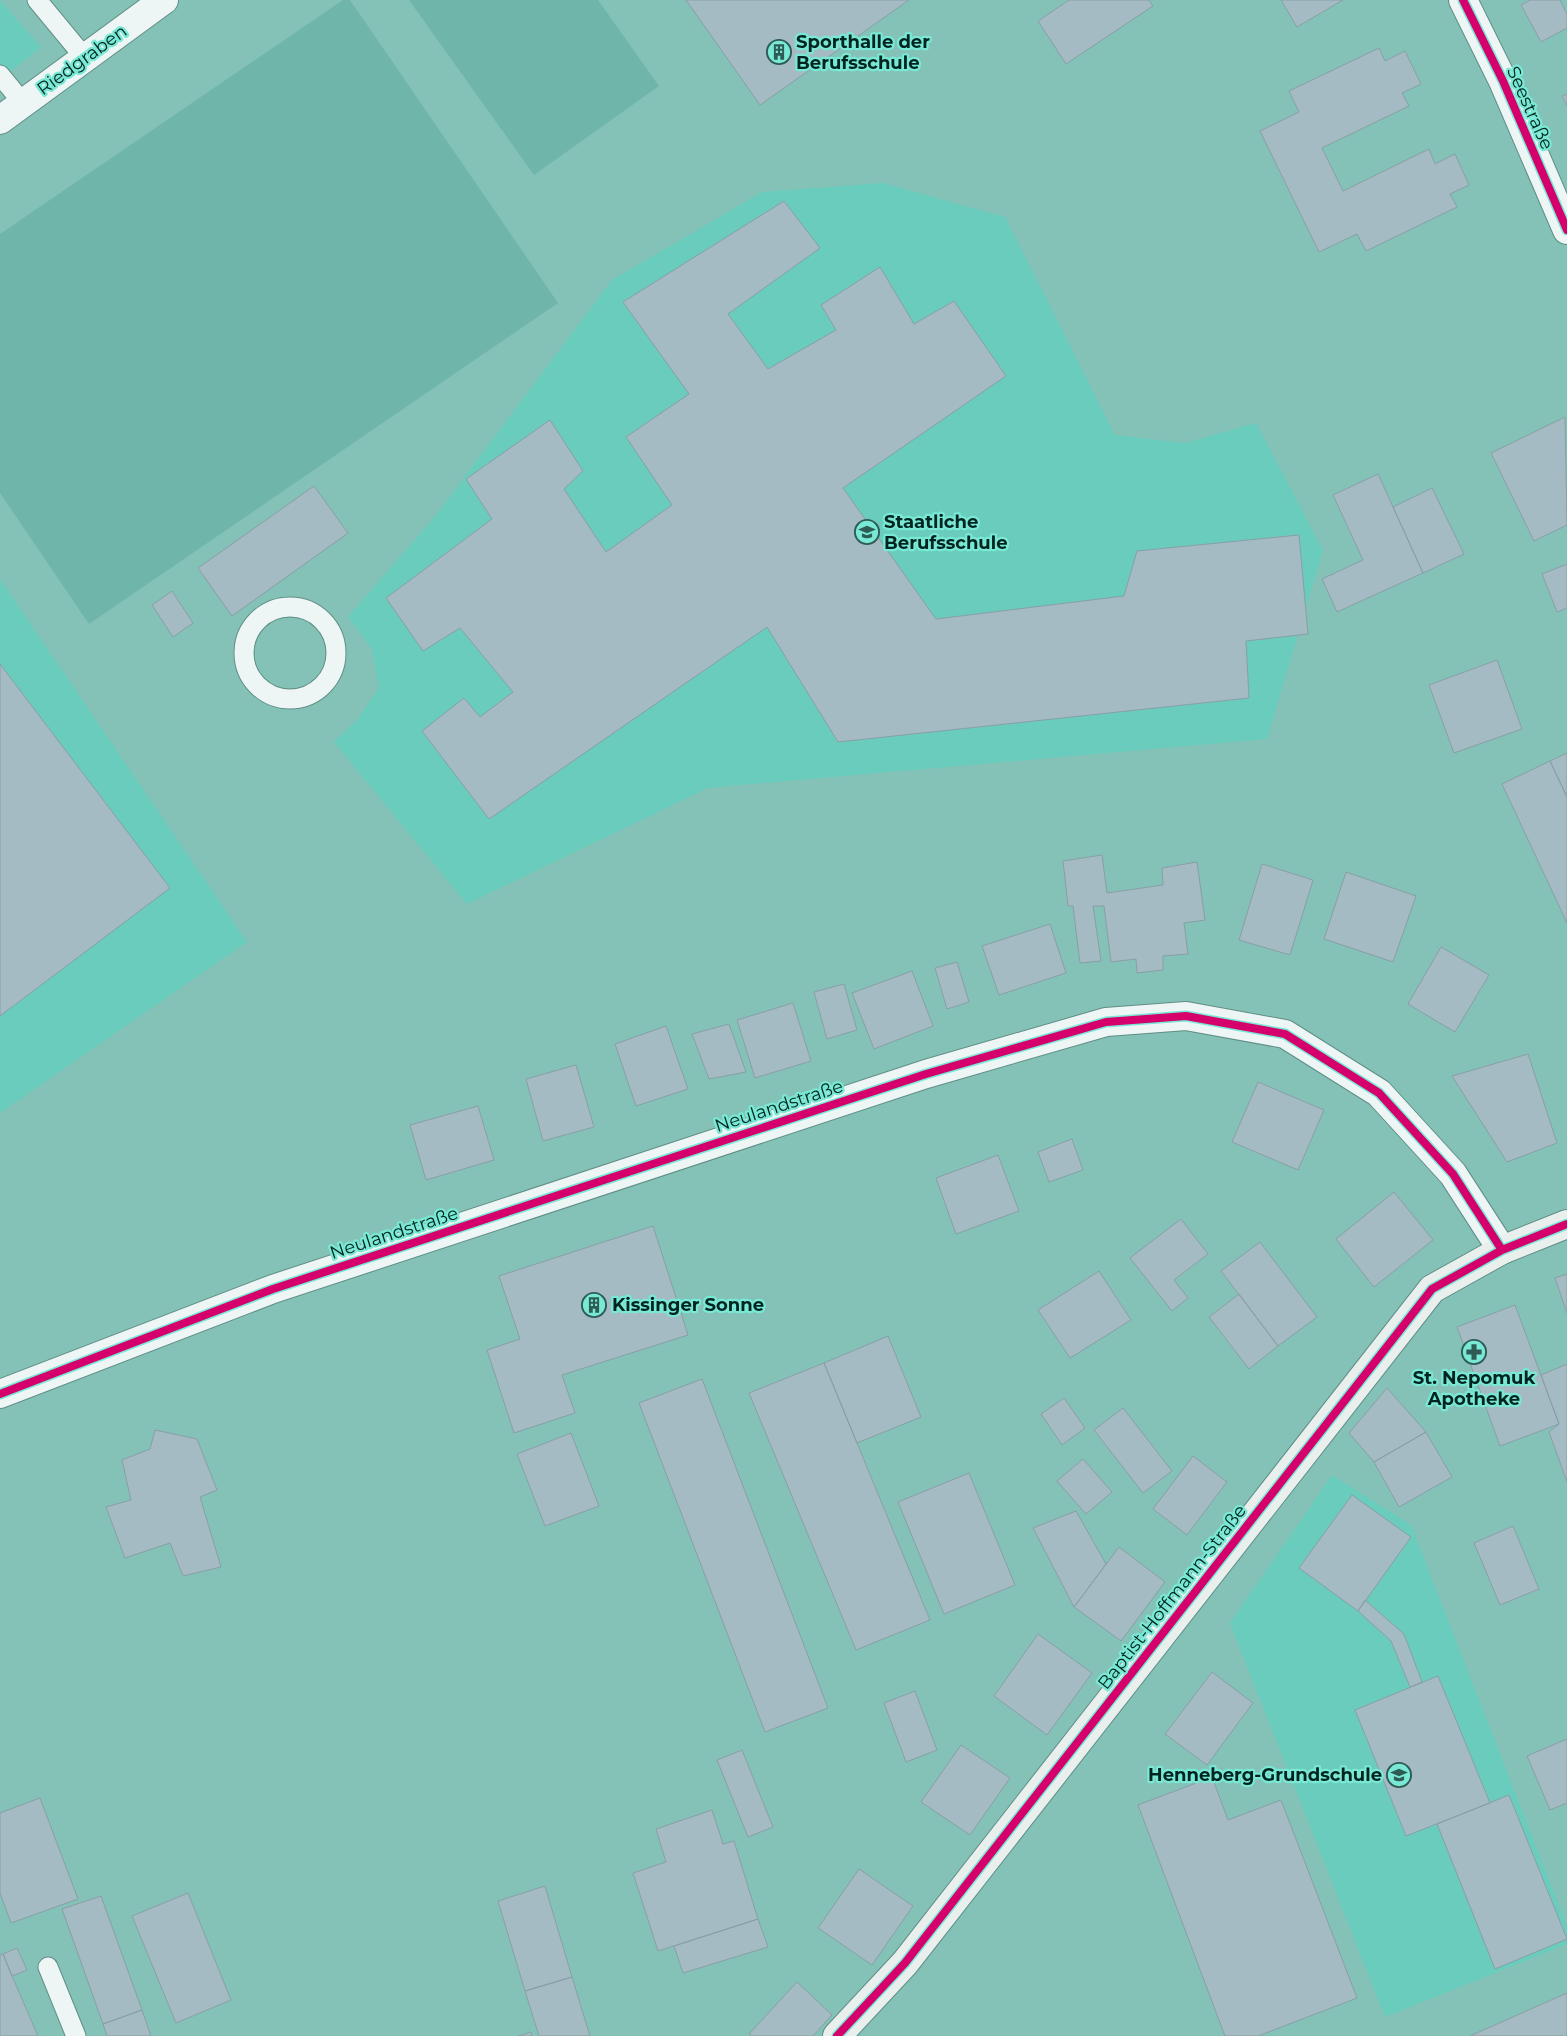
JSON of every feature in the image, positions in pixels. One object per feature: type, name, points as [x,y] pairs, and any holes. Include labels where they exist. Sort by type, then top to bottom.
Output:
[{"type":"street","name":"Riedgraben","points":[[0,120],[164,0]]},
{"type":"street","name":"Seestraße","points":[[1464,0],[1503,81],[1567,230]]},
{"type":"street","name":"Neulandstraße","points":[[0,1394],[282,1286],[926,1074],[1106,1022],[1186,1016],[1285,1034],[1379,1093],[1453,1174],[1502,1250]]},
{"type":"street","name":"Baptist-Hoffmann-Straße","points":[[837,2036],[905,1963],[1432,1290],[1502,1250],[1567,1224]]},
{"type":"lane","points":[[37,0],[85,58]]},
{"type":"lane","points":[[0,75],[23,103]]},
{"type":"lane","points":[[289,607],[305,609],[321,618],[331,631],[336,646],[336,662],[330,677],[314,693],[299,699],[274,696],[260,688],[249,676],[244,652],[247,636],[255,622],[273,610],[289,607]]},
{"type":"lane","points":[[48,1967],[76,2036]]},
{"type":"shaded area","points":[[0,0],[41,47],[0,80]]},
{"type":"shaded area","points":[[343,0],[350,0],[558,303],[89,624],[0,493],[0,234]]},
{"type":"shaded area","points":[[409,0],[598,0],[659,86],[534,175]]},
{"type":"shaded area","name":"Staatliche Berufsschule","points":[[883,183],[1005,217],[1115,435],[1185,443],[1256,423],[1323,550],[1267,739],[708,788],[467,904],[334,742],[357,720],[379,688],[372,649],[348,617],[436,515],[612,280],[762,192]]},
{"type":"shaded area","points":[[0,579],[247,942],[0,1113]]},
{"type":"shaded area","name":"Henneberg-Grundschule","points":[[1332,1475],[1411,1525],[1567,1926],[1567,1944],[1385,2017],[1230,1623]]},
{"type":"building","name":"Sporthalle der Berufsschule","points":[[686,0],[909,0],[760,105]]},
{"type":"building","points":[[1069,0],[1149,0],[1153,6],[1066,64],[1038,21]]},
{"type":"building","points":[[1281,0],[1343,0],[1297,27]]},
{"type":"building","points":[[1530,0],[1560,0],[1567,14],[1567,28],[1541,42],[1521,5]]},
{"type":"building","points":[[1379,48],[1385,61],[1405,51],[1421,84],[1402,93],[1409,106],[1322,148],[1343,191],[1429,149],[1435,164],[1455,154],[1469,185],[1450,194],[1457,207],[1366,251],[1357,234],[1319,252],[1260,131],[1299,112],[1289,91]]},
{"type":"building","points":[[1567,94],[1567,106],[1562,96]]},
{"type":"building","points":[[784,201],[820,248],[728,314],[768,369],[836,330],[821,305],[880,267],[914,324],[954,301],[1006,376],[843,488],[936,619],[1124,596],[1137,551],[1299,535],[1308,634],[1246,641],[1249,698],[838,742],[767,627],[489,819],[422,731],[464,698],[480,717],[513,692],[460,628],[423,651],[386,598],[492,519],[466,479],[550,420],[583,471],[564,489],[606,552],[672,505],[626,437],[689,394],[623,302]]},
{"type":"building","points":[[1565,417],[1567,525],[1534,541],[1491,453]]},
{"type":"building","points":[[1378,474],[1423,573],[1337,612],[1322,579],[1363,560],[1333,495]]},
{"type":"building","points":[[314,486],[348,533],[232,616],[198,568]]},
{"type":"building","points":[[1432,488],[1464,554],[1423,573],[1393,507]]},
{"type":"building","points":[[1567,564],[1567,608],[1557,612],[1542,574]]},
{"type":"building","points":[[172,591],[193,623],[173,637],[152,605]]},
{"type":"building","points":[[1497,660],[1522,729],[1454,753],[1429,685]]},
{"type":"building","points":[[0,664],[170,888],[0,1016]]},
{"type":"building","points":[[1567,753],[1567,797],[1550,761]]},
{"type":"building","points":[[1550,761],[1567,797],[1567,923],[1502,784]]},
{"type":"building","points":[[1102,855],[1107,893],[1163,885],[1162,868],[1197,862],[1205,920],[1184,923],[1188,954],[1163,956],[1163,970],[1137,973],[1136,959],[1111,962],[1104,906],[1093,906],[1101,961],[1080,963],[1073,906],[1068,906],[1063,861]]},
{"type":"building","points":[[1262,864],[1313,880],[1290,955],[1239,940]]},
{"type":"building","points":[[1346,872],[1416,896],[1393,962],[1324,939]]},
{"type":"building","points":[[1050,924],[1066,973],[999,995],[982,946]]},
{"type":"building","points":[[1441,947],[1489,975],[1455,1032],[1408,1004]]},
{"type":"building","points":[[957,962],[969,1002],[947,1009],[935,968]]},
{"type":"building","points":[[912,971],[933,1026],[874,1049],[852,993]]},
{"type":"building","points":[[844,984],[857,1030],[827,1039],[814,992]]},
{"type":"building","points":[[793,1003],[811,1061],[755,1078],[737,1020]]},
{"type":"building","points":[[729,1024],[746,1072],[709,1079],[692,1034]]},
{"type":"building","points":[[666,1026],[688,1089],[636,1106],[615,1044]]},
{"type":"building","points":[[1528,1054],[1557,1143],[1507,1162],[1452,1076]]},
{"type":"building","points":[[576,1065],[594,1127],[543,1141],[526,1079]]},
{"type":"building","points":[[1258,1082],[1324,1110],[1298,1170],[1232,1142]]},
{"type":"building","points":[[478,1106],[494,1160],[426,1180],[410,1125]]},
{"type":"building","points":[[1072,1139],[1083,1170],[1049,1182],[1038,1152]]},
{"type":"building","points":[[998,1155],[1019,1211],[956,1234],[936,1178]]},
{"type":"building","points":[[1394,1192],[1433,1240],[1374,1287],[1336,1239]]},
{"type":"building","points":[[1181,1219],[1208,1254],[1174,1280],[1188,1298],[1172,1311],[1130,1258]]},
{"type":"building","name":"Kissinger Sonne","points":[[653,1226],[688,1335],[562,1375],[575,1413],[514,1433],[487,1350],[520,1339],[499,1276]]},
{"type":"building","points":[[1260,1242],[1317,1317],[1278,1346],[1221,1271]]},
{"type":"building","points":[[1099,1271],[1131,1320],[1070,1358],[1038,1310]]},
{"type":"building","points":[[1567,1274],[1567,1313],[1555,1278]]},
{"type":"building","points":[[1239,1294],[1278,1346],[1249,1369],[1209,1317]]},
{"type":"building","points":[[1515,1305],[1559,1424],[1500,1446],[1457,1327]]},
{"type":"building","points":[[888,1336],[921,1417],[857,1443],[824,1363]]},
{"type":"building","points":[[824,1363],[930,1620],[856,1650],[749,1393]]},
{"type":"building","points":[[1567,1364],[1567,1482],[1549,1432],[1559,1424],[1541,1375]]},
{"type":"building","points":[[702,1379],[828,1708],[765,1732],[639,1403]]},
{"type":"building","points":[[1387,1388],[1426,1432],[1374,1462],[1349,1433]]},
{"type":"building","points":[[1064,1398],[1085,1428],[1062,1445],[1041,1414]]},
{"type":"building","points":[[1123,1408],[1172,1471],[1143,1493],[1094,1430]]},
{"type":"building","points":[[155,1430],[197,1439],[217,1490],[200,1497],[221,1567],[183,1576],[170,1543],[125,1558],[106,1507],[131,1500],[122,1460],[150,1449]]},
{"type":"building","points":[[1426,1432],[1452,1477],[1399,1507],[1374,1462]]},
{"type":"building","points":[[571,1433],[599,1506],[545,1526],[517,1454]]},
{"type":"building","points":[[1193,1456],[1227,1482],[1187,1535],[1153,1509]]},
{"type":"building","points":[[1083,1459],[1112,1492],[1086,1514],[1057,1481]]},
{"type":"building","points":[[969,1473],[1015,1585],[944,1614],[898,1502]]},
{"type":"building","points":[[1352,1495],[1411,1537],[1358,1611],[1299,1568]]},
{"type":"building","points":[[1076,1511],[1106,1564],[1074,1607],[1033,1528]]},
{"type":"building","points":[[1513,1526],[1539,1589],[1500,1605],[1474,1543]]},
{"type":"building","points":[[1119,1547],[1165,1582],[1121,1641],[1074,1607]]},
{"type":"building","points":[[1365,1600],[1404,1634],[1422,1682],[1410,1687],[1391,1641],[1358,1611]]},
{"type":"building","points":[[1038,1634],[1092,1673],[1047,1735],[994,1696]]},
{"type":"building","points":[[1212,1672],[1253,1703],[1207,1765],[1165,1734]]},
{"type":"building","points":[[1438,1676],[1490,1803],[1406,1836],[1355,1710]]},
{"type":"building","points":[[915,1691],[937,1750],[906,1762],[884,1703]]},
{"type":"building","points":[[1567,1739],[1567,1803],[1550,1810],[1527,1756]]},
{"type":"building","points":[[961,1745],[1010,1778],[970,1835],[921,1802]]},
{"type":"building","points":[[742,1750],[773,1827],[748,1837],[717,1760]]},
{"type":"building","points":[[1212,1777],[1228,1820],[1281,1800],[1357,1998],[1258,2036],[1225,2036],[1138,1805]]},
{"type":"building","points":[[1509,1795],[1567,1939],[1495,1969],[1437,1824]]},
{"type":"building","points":[[40,1798],[78,1899],[11,1923],[0,1893],[0,1813]]},
{"type":"building","points":[[712,1810],[723,1844],[734,1841],[758,1919],[658,1951],[633,1873],[666,1862],[656,1829]]},
{"type":"building","points":[[859,1869],[913,1906],[872,1965],[818,1928]]},
{"type":"building","points":[[545,1886],[572,1977],[525,1991],[498,1901]]},
{"type":"building","points":[[188,1893],[231,2000],[176,2023],[132,1916]]},
{"type":"building","points":[[101,1896],[142,2010],[103,2024],[62,1909]]},
{"type":"building","points":[[758,1919],[768,1947],[683,1973],[674,1946]]},
{"type":"building","points":[[17,1948],[27,1970],[12,1976],[3,1954]]},
{"type":"building","points":[[3,1954],[38,2036],[0,2036],[0,1955]]},
{"type":"building","points":[[572,1977],[590,2036],[539,2036],[525,1991]]},
{"type":"building","points":[[797,1982],[832,2015],[813,2036],[752,2036],[749,2034]]},
{"type":"building","points":[[1567,1993],[1567,2036],[1470,2036]]},
{"type":"building","points":[[142,2010],[151,2036],[107,2036],[103,2024]]},
{"type":"building","points":[[531,2032],[532,2036],[518,2036]]},
{"type":"cycle path","points":[[1463,0],[1503,81],[1567,230]]},
{"type":"cycle path","points":[[0,1394],[273,1289],[926,1074],[1106,1022],[1186,1016],[1285,1034],[1379,1093],[1453,1174],[1502,1250]]},
{"type":"cycle path","points":[[837,2036],[905,1963],[1432,1289],[1502,1250],[1567,1224]]},
{"type":"place","name":"Sporthalle der Berufsschule","points":[[779,52]]},
{"type":"place","name":"Staatliche Berufsschule","points":[[867,532]]},
{"type":"place","name":"Kissinger Sonne","points":[[594,1305]]},
{"type":"place","name":"St. Nepomuk Apotheke","points":[[1474,1352]]},
{"type":"place","name":"Henneberg-Grundschule","points":[[1399,1775]]}]
